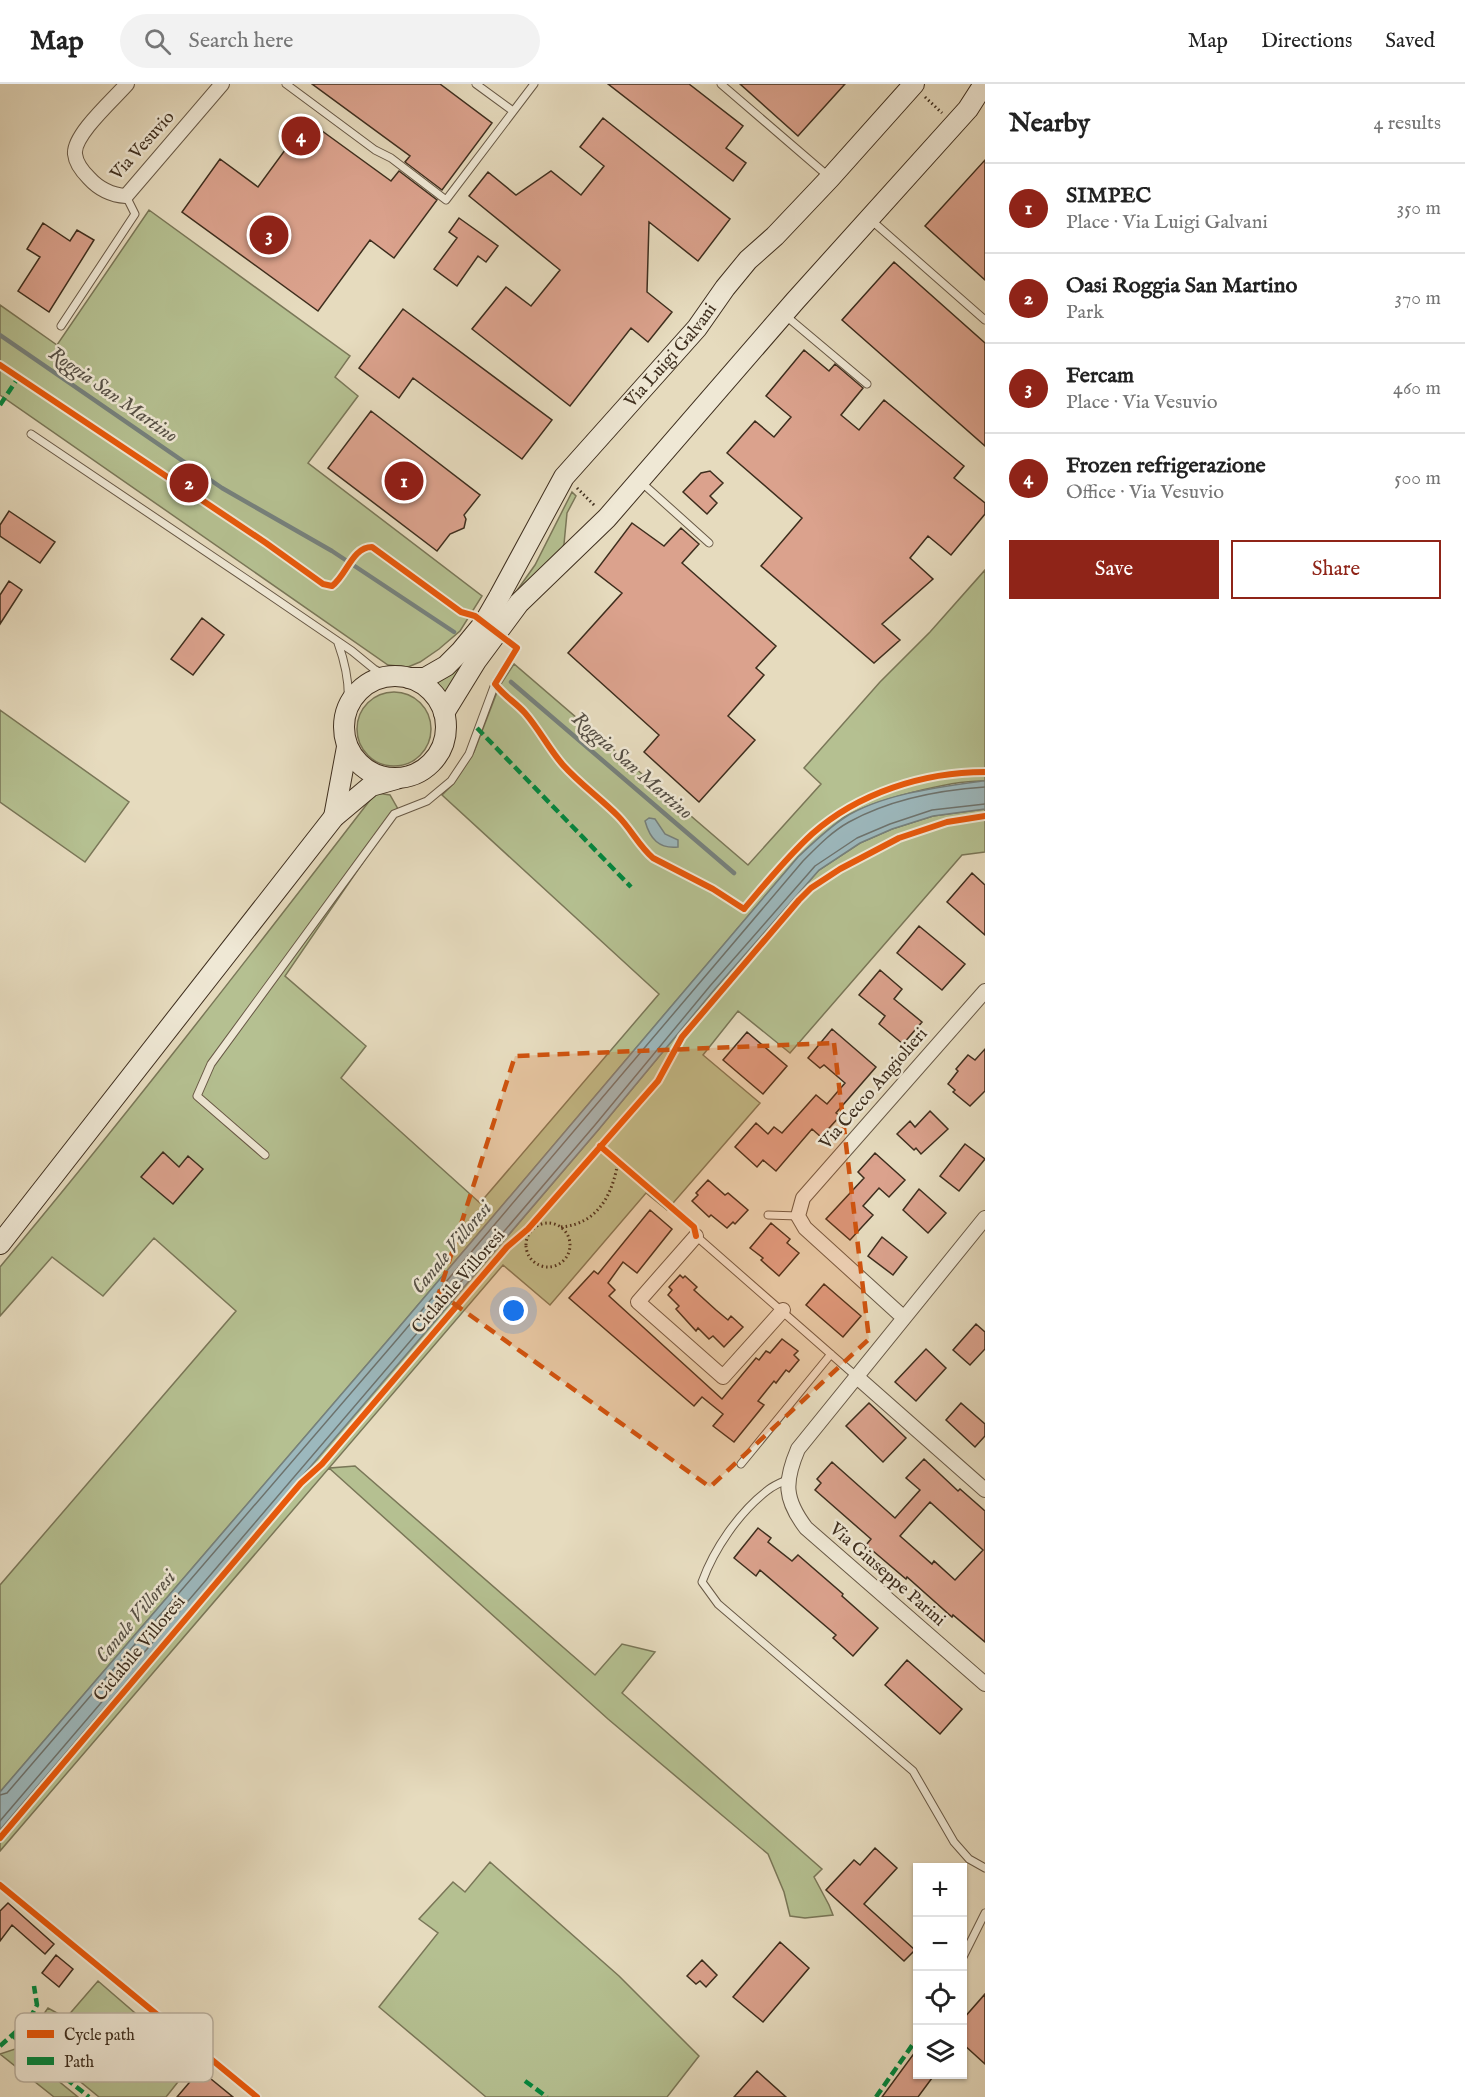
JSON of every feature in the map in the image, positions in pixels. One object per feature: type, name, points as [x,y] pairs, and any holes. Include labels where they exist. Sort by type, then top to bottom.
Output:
[{"type":"main road","name":"Via Luigi Galvani","points":[[469,656],[484,623],[564,477],[698,328],[725,288],[748,260],[775,236],[830,178],[913,85]]},
{"type":"main road","points":[[444,713],[469,656],[519,603],[607,518],[982,92]]},
{"type":"main road","points":[[409,678],[425,685],[431,691],[444,713],[446,732],[441,750],[423,770],[406,778],[376,775],[358,764],[347,747],[343,727],[348,707],[357,692],[371,682],[387,676],[425,678],[469,656]]},
{"type":"main road","points":[[334,818],[347,747]]},
{"type":"main road","points":[[0,1244],[334,818],[371,786],[396,778]]},
{"type":"street","name":"Via Vesuvio","points":[[127,84],[79,137],[75,154],[81,170],[96,185],[115,195],[126,196],[222,84]]},
{"type":"street","name":"Via Cecco Angiolieri","points":[[798,1216],[803,1198],[985,991]]},
{"type":"street","points":[[798,1216],[806,1228],[904,1318]]},
{"type":"street","name":"Via Giuseppe Parini","points":[[985,1218],[798,1449],[789,1470],[789,1498],[797,1516],[806,1528],[985,1684]]},
{"type":"street","points":[[696,1236],[638,1302],[723,1377],[783,1310]]},
{"type":"street","points":[[857,1377],[985,1490]]},
{"type":"lane","points":[[286,84],[446,200],[534,84]]},
{"type":"lane","points":[[476,84],[513,111]]},
{"type":"lane","points":[[721,84],[830,178]]},
{"type":"lane","points":[[61,326],[135,214],[126,196]]},
{"type":"lane","points":[[869,219],[985,320]]},
{"type":"lane","points":[[784,315],[867,384]]},
{"type":"lane","points":[[31,434],[387,676]]},
{"type":"lane","points":[[639,481],[709,543]]},
{"type":"lane","points":[[338,643],[346,666],[349,690],[348,707]]},
{"type":"lane","points":[[265,1155],[197,1096],[211,1064],[394,814],[427,801],[451,781],[469,754],[495,684],[517,648]]},
{"type":"lane","points":[[768,1215],[798,1216]]},
{"type":"lane","points":[[696,1236],[857,1377]]},
{"type":"lane","points":[[741,1464],[831,1354]]},
{"type":"lane","points":[[789,1479],[769,1489],[749,1509],[717,1548],[702,1582],[718,1604],[913,1771],[954,1842],[969,1859],[985,1868]]},
{"type":"lane","points":[[967,1951],[985,1914]]},
{"type":"path","points":[[913,85],[954,124]]},
{"type":"path","points":[[609,1153],[626,1168]]},
{"type":"path","points":[[561,1227],[568,1234],[570,1243],[565,1260],[557,1266],[548,1268],[539,1266],[531,1260],[527,1252],[526,1243],[529,1234],[535,1227],[543,1224],[561,1227],[581,1222],[600,1208],[613,1184],[618,1161]]},
{"type":"highlighted area","points":[[834,1043],[869,1339],[710,1487],[439,1293],[515,1056]]},
{"type":"green space","points":[[149,210],[350,356],[335,377],[358,396],[308,463],[482,596],[460,631],[420,662],[408,667],[388,665],[0,395],[0,305],[57,345]]},
{"type":"green space","points":[[572,492],[576,496],[567,513],[561,553],[506,606],[535,565]]},
{"type":"green space","points":[[985,570],[985,781],[953,784],[912,792],[872,804],[843,818],[798,857],[395,1332],[0,1792],[0,1585],[236,1311],[154,1238],[103,1296],[52,1257],[0,1316],[0,1267],[143,1092],[374,795],[377,793],[390,795],[398,809],[285,976],[366,1046],[341,1078],[480,1203],[659,994],[442,795],[453,784],[474,752],[499,687],[514,664],[748,865],[821,784],[804,768],[880,682],[930,632]]},
{"type":"green space","points":[[464,663],[446,697],[434,684],[450,675]]},
{"type":"green space","points":[[394,692],[408,695],[420,703],[428,715],[431,729],[428,743],[420,755],[408,763],[394,766],[380,763],[368,755],[360,743],[357,729],[360,715],[368,703],[380,695]]},
{"type":"green space","points":[[0,710],[129,802],[85,862],[0,802]]},
{"type":"green space","points":[[985,809],[985,852],[962,855],[790,1053],[738,1011],[703,1055],[760,1103],[667,1210],[646,1193],[550,1305],[503,1265],[0,1851],[0,1830],[599,1129],[714,990],[819,870],[860,843],[892,829],[933,816]]},
{"type":"green space","points":[[355,1466],[595,1675],[622,1644],[655,1652],[622,1693],[822,1869],[814,1877],[833,1915],[805,1918],[790,1916],[784,1892],[768,1854],[608,1719],[329,1468]]},
{"type":"green space","points":[[490,1862],[619,1976],[699,2056],[667,2097],[486,2097],[379,2007],[438,1933],[419,1919],[453,1882],[465,1892]]},
{"type":"green space","points":[[98,1981],[135,2013],[70,2013]]},
{"type":"green space","points":[[48,2008],[57,2013],[44,2013]]},
{"type":"green space","points":[[15,2049],[15,2066],[0,2054]]},
{"type":"green space","points":[[35,2082],[60,2082],[78,2097],[54,2097]]},
{"type":"green space","points":[[81,2082],[178,2082],[166,2097],[99,2097]]},
{"type":"water","points":[[985,781],[985,809],[933,816],[892,829],[860,843],[819,870],[714,990],[599,1129],[0,1830],[0,1792],[395,1332],[798,857],[838,822],[875,803],[911,793]]},
{"type":"water","points":[[649,818],[655,819],[665,834],[678,840],[678,847],[656,842],[645,821]]},
{"type":"building","points":[[312,84],[440,84],[492,123],[442,190],[405,162],[410,156]]},
{"type":"building","points":[[608,84],[689,84],[743,126],[726,148],[746,163],[733,181]]},
{"type":"building","points":[[740,84],[845,84],[798,136]]},
{"type":"building","points":[[603,118],[730,219],[698,261],[649,222],[647,292],[672,312],[648,342],[631,328],[570,406],[472,329],[506,287],[531,306],[560,270],[469,196],[488,172],[516,195],[551,171],[581,195],[604,166],[580,147]]},
{"type":"building","points":[[307,120],[391,181],[399,171],[437,200],[394,258],[370,240],[318,311],[182,212],[220,159],[258,187]]},
{"type":"building","points":[[985,160],[985,280],[925,226]]},
{"type":"building","points":[[459,218],[498,246],[486,262],[478,256],[457,286],[434,269],[457,238],[449,232]]},
{"type":"building","points":[[43,223],[70,241],[77,230],[94,240],[49,312],[18,291],[40,257],[27,249]]},
{"type":"building","points":[[894,262],[985,343],[985,446],[842,320]]},
{"type":"building","points":[[403,309],[552,420],[522,459],[413,378],[399,398],[359,368]]},
{"type":"building","points":[[804,350],[829,371],[835,364],[863,388],[841,415],[859,430],[884,400],[964,466],[954,478],[985,503],[985,514],[951,555],[928,536],[910,558],[933,579],[882,624],[900,640],[874,663],[761,566],[802,518],[727,453],[755,421],[774,437],[791,417],[766,396]]},
{"type":"building","points":[[371,411],[480,495],[464,515],[466,519],[464,528],[450,534],[437,551],[328,468]]},
{"type":"building","points":[[710,471],[723,483],[710,496],[717,503],[707,514],[683,492],[701,473]]},
{"type":"building","points":[[9,511],[55,542],[40,563],[0,536],[0,525]]},
{"type":"building","points":[[632,523],[664,546],[681,528],[699,544],[682,563],[776,646],[756,668],[764,675],[728,716],[755,740],[699,802],[644,752],[659,735],[568,653],[622,593],[595,572]]},
{"type":"building","points":[[9,581],[22,590],[0,624],[0,595]]},
{"type":"building","points":[[202,618],[224,635],[193,675],[171,659]]},
{"type":"building","points":[[972,873],[985,885],[985,935],[947,902]]},
{"type":"building","points":[[919,926],[965,964],[942,990],[897,953]]},
{"type":"building","points":[[880,970],[902,989],[894,999],[922,1022],[903,1044],[879,1024],[885,1016],[859,995]]},
{"type":"building","points":[[832,1029],[876,1067],[836,1113],[840,1116],[821,1137],[812,1129],[776,1171],[763,1160],[757,1167],[735,1147],[756,1123],[768,1134],[774,1127],[782,1133],[816,1095],[827,1104],[845,1083],[824,1065],[820,1068],[808,1058]]},
{"type":"building","points":[[747,1032],[787,1066],[763,1094],[723,1060]]},
{"type":"building","points":[[985,1049],[985,1091],[970,1106],[953,1092],[955,1090],[948,1084],[958,1071],[956,1069],[968,1055],[975,1060]]},
{"type":"building","points":[[930,1111],[948,1129],[921,1154],[897,1134],[910,1121],[915,1127]]},
{"type":"building","points":[[965,1144],[985,1159],[959,1191],[940,1176]]},
{"type":"building","points":[[163,1152],[179,1167],[188,1156],[203,1169],[173,1204],[141,1177]]},
{"type":"building","points":[[875,1153],[905,1180],[889,1197],[879,1188],[863,1206],[873,1215],[850,1240],[826,1219],[864,1178],[858,1172]]},
{"type":"building","points":[[708,1180],[748,1210],[735,1224],[733,1222],[727,1228],[711,1215],[709,1217],[692,1201]]},
{"type":"building","points":[[919,1189],[946,1213],[928,1233],[903,1210]]},
{"type":"building","points":[[650,1210],[672,1229],[637,1273],[623,1262],[608,1283],[615,1290],[609,1296],[722,1399],[756,1358],[759,1360],[766,1351],[770,1353],[782,1339],[798,1351],[794,1355],[799,1360],[789,1372],[786,1370],[776,1383],[774,1381],[758,1401],[764,1405],[734,1442],[713,1426],[723,1414],[702,1397],[694,1406],[569,1298],[594,1271],[598,1274]]},
{"type":"building","points":[[771,1223],[790,1239],[787,1243],[799,1253],[779,1276],[761,1260],[763,1258],[750,1248]]},
{"type":"building","points":[[882,1237],[907,1257],[893,1275],[868,1256]]},
{"type":"building","points":[[680,1275],[683,1278],[685,1276],[697,1287],[694,1290],[728,1320],[731,1316],[743,1327],[724,1347],[713,1336],[709,1339],[698,1328],[696,1331],[676,1309],[679,1306],[668,1295],[672,1290],[669,1287]]},
{"type":"building","points":[[824,1284],[861,1316],[843,1337],[806,1305]]},
{"type":"building","points":[[976,1324],[985,1332],[985,1349],[970,1365],[953,1350]]},
{"type":"building","points":[[926,1349],[946,1368],[916,1401],[895,1382]]},
{"type":"building","points":[[869,1403],[906,1438],[883,1462],[846,1426]]},
{"type":"building","points":[[961,1403],[985,1424],[985,1436],[975,1447],[946,1420]]},
{"type":"building","points":[[924,1459],[958,1491],[960,1489],[985,1511],[985,1642],[866,1545],[871,1539],[815,1490],[821,1483],[817,1479],[832,1462],[895,1518],[920,1490],[906,1478]],"holes":[[[930,1502],[983,1550],[955,1580],[934,1561],[932,1564],[900,1536]]]},
{"type":"building","points":[[758,1528],[771,1538],[768,1542],[792,1561],[798,1555],[878,1628],[853,1656],[833,1638],[836,1635],[760,1570],[756,1576],[734,1558]]},
{"type":"building","points":[[907,1660],[962,1709],[940,1734],[885,1685]]},
{"type":"building","points":[[875,1848],[897,1868],[864,1904],[913,1948],[913,1952],[904,1961],[826,1890],[854,1860],[860,1865]]},
{"type":"building","points":[[8,1903],[54,1944],[45,1954],[12,1925],[0,1941],[0,1911]]},
{"type":"building","points":[[780,1942],[809,1968],[763,2022],[733,1997]]},
{"type":"building","points":[[56,1955],[73,1969],[59,1987],[42,1973]]},
{"type":"building","points":[[702,1960],[717,1975],[706,1987],[700,1981],[696,1984],[687,1976]]},
{"type":"building","points":[[985,1994],[985,2064],[967,2048],[967,2014]]},
{"type":"building","points":[[913,2055],[913,2079],[931,2079],[918,2097],[882,2097]]},
{"type":"building","points":[[757,2071],[786,2097],[734,2097]]},
{"type":"building","points":[[213,2081],[233,2097],[177,2097],[190,2082]]},
{"type":"waterway","name":"Roggia San Martino","points":[[0,335],[222,488],[332,551],[454,632]]},
{"type":"waterway","name":"Roggia San Martino","points":[[511,682],[734,873]]},
{"type":"marked path","points":[[0,405],[18,378]]},
{"type":"marked path","points":[[477,728],[631,887]]},
{"type":"marked path","points":[[33,2013],[37,2005],[34,1986]]},
{"type":"marked path","points":[[0,2046],[15,2033]]},
{"type":"marked path","points":[[876,2097],[913,2044]]},
{"type":"marked path","points":[[525,2081],[547,2097]]},
{"type":"marked path","points":[[70,2082],[89,2097]]},
{"type":"cycle path","points":[[0,365],[266,543],[323,584],[332,586],[359,552],[372,547],[461,612],[475,616],[517,648],[495,684],[525,713],[563,765],[618,816],[653,858],[713,889],[744,909],[812,834],[850,807],[871,796],[916,781],[939,776],[985,772]]},
{"type":"cycle path","name":"Ciclabile Villoresi","points":[[0,1838],[301,1483],[322,1464],[507,1247],[528,1229],[658,1081],[682,1037],[799,900],[811,888],[840,869],[899,838],[947,822],[985,816]]},
{"type":"cycle path","points":[[600,1146],[694,1227],[696,1236]]},
{"type":"cycle path","points":[[0,1885],[155,2013]]},
{"type":"cycle path","points":[[213,2061],[257,2097]]},
{"type":"place","name":"Frozen refrigerazione","points":[[301,136]]},
{"type":"place","name":"Fercam","points":[[269,235]]},
{"type":"place","name":"SIMPEC","points":[[404,481]]},
{"type":"place","name":"Oasi Roggia San Martino","points":[[189,483]]},
{"type":"water label","name":"Canale Villoresi","points":[[452,1248]]},
{"type":"water label","name":"Canale Villoresi","points":[[136,1617]]}]
